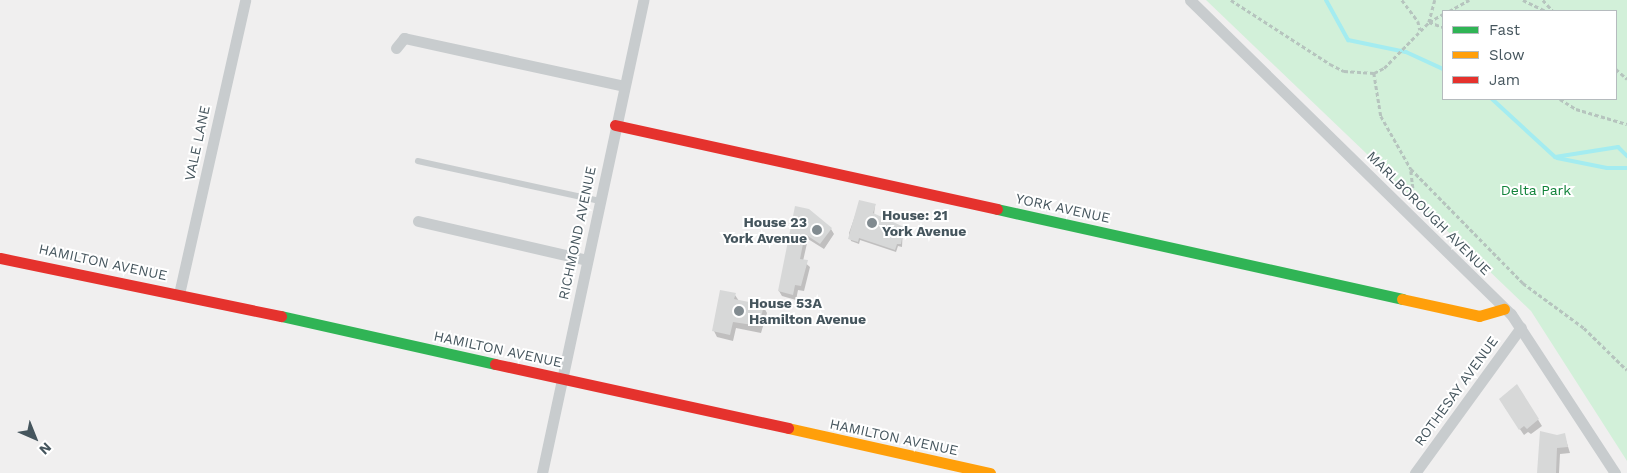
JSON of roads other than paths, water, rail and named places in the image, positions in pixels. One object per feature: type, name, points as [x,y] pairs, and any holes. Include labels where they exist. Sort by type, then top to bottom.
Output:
[{"type":"street","name":"VALE LANE","points":[[179,294],[245,0]]},
{"type":"street","name":"RICHMOND AVENUE","points":[[542,473],[643,0]]},
{"type":"street","name":"MARLBOROUGH AVENUE","points":[[1190,0],[1416,219],[1504,308],[1521,327],[1615,473]]},
{"type":"street","points":[[396,48],[404,38],[624,86]]},
{"type":"street","name":"YORK AVENUE","points":[[615,125],[1479,316],[1504,308]]},
{"type":"street","points":[[418,221],[588,260]]},
{"type":"street","name":"HAMILTON AVENUE","points":[[0,258],[179,294],[470,360],[563,378],[990,473]]},
{"type":"street","name":"ROTHESAY AVENUE","points":[[1415,473],[1521,327]]},
{"type":"lane","points":[[418,161],[600,201]]},
{"type":"waterway","points":[[1326,0],[1348,40],[1406,52],[1442,69]]},
{"type":"waterway","points":[[1493,100],[1555,157],[1618,147],[1627,156]]},
{"type":"waterway","points":[[1557,158],[1607,168],[1627,168]]},
{"type":"place","name":"House: 21 York Avenue","points":[[872,223]]},
{"type":"place","name":"House 23 York Avenue","points":[[817,230]]},
{"type":"place","name":"House 53A Hamilton Avenue","points":[[739,311]]},
{"type":"park label","name":"Delta Park","points":[[1536,190]]}]
